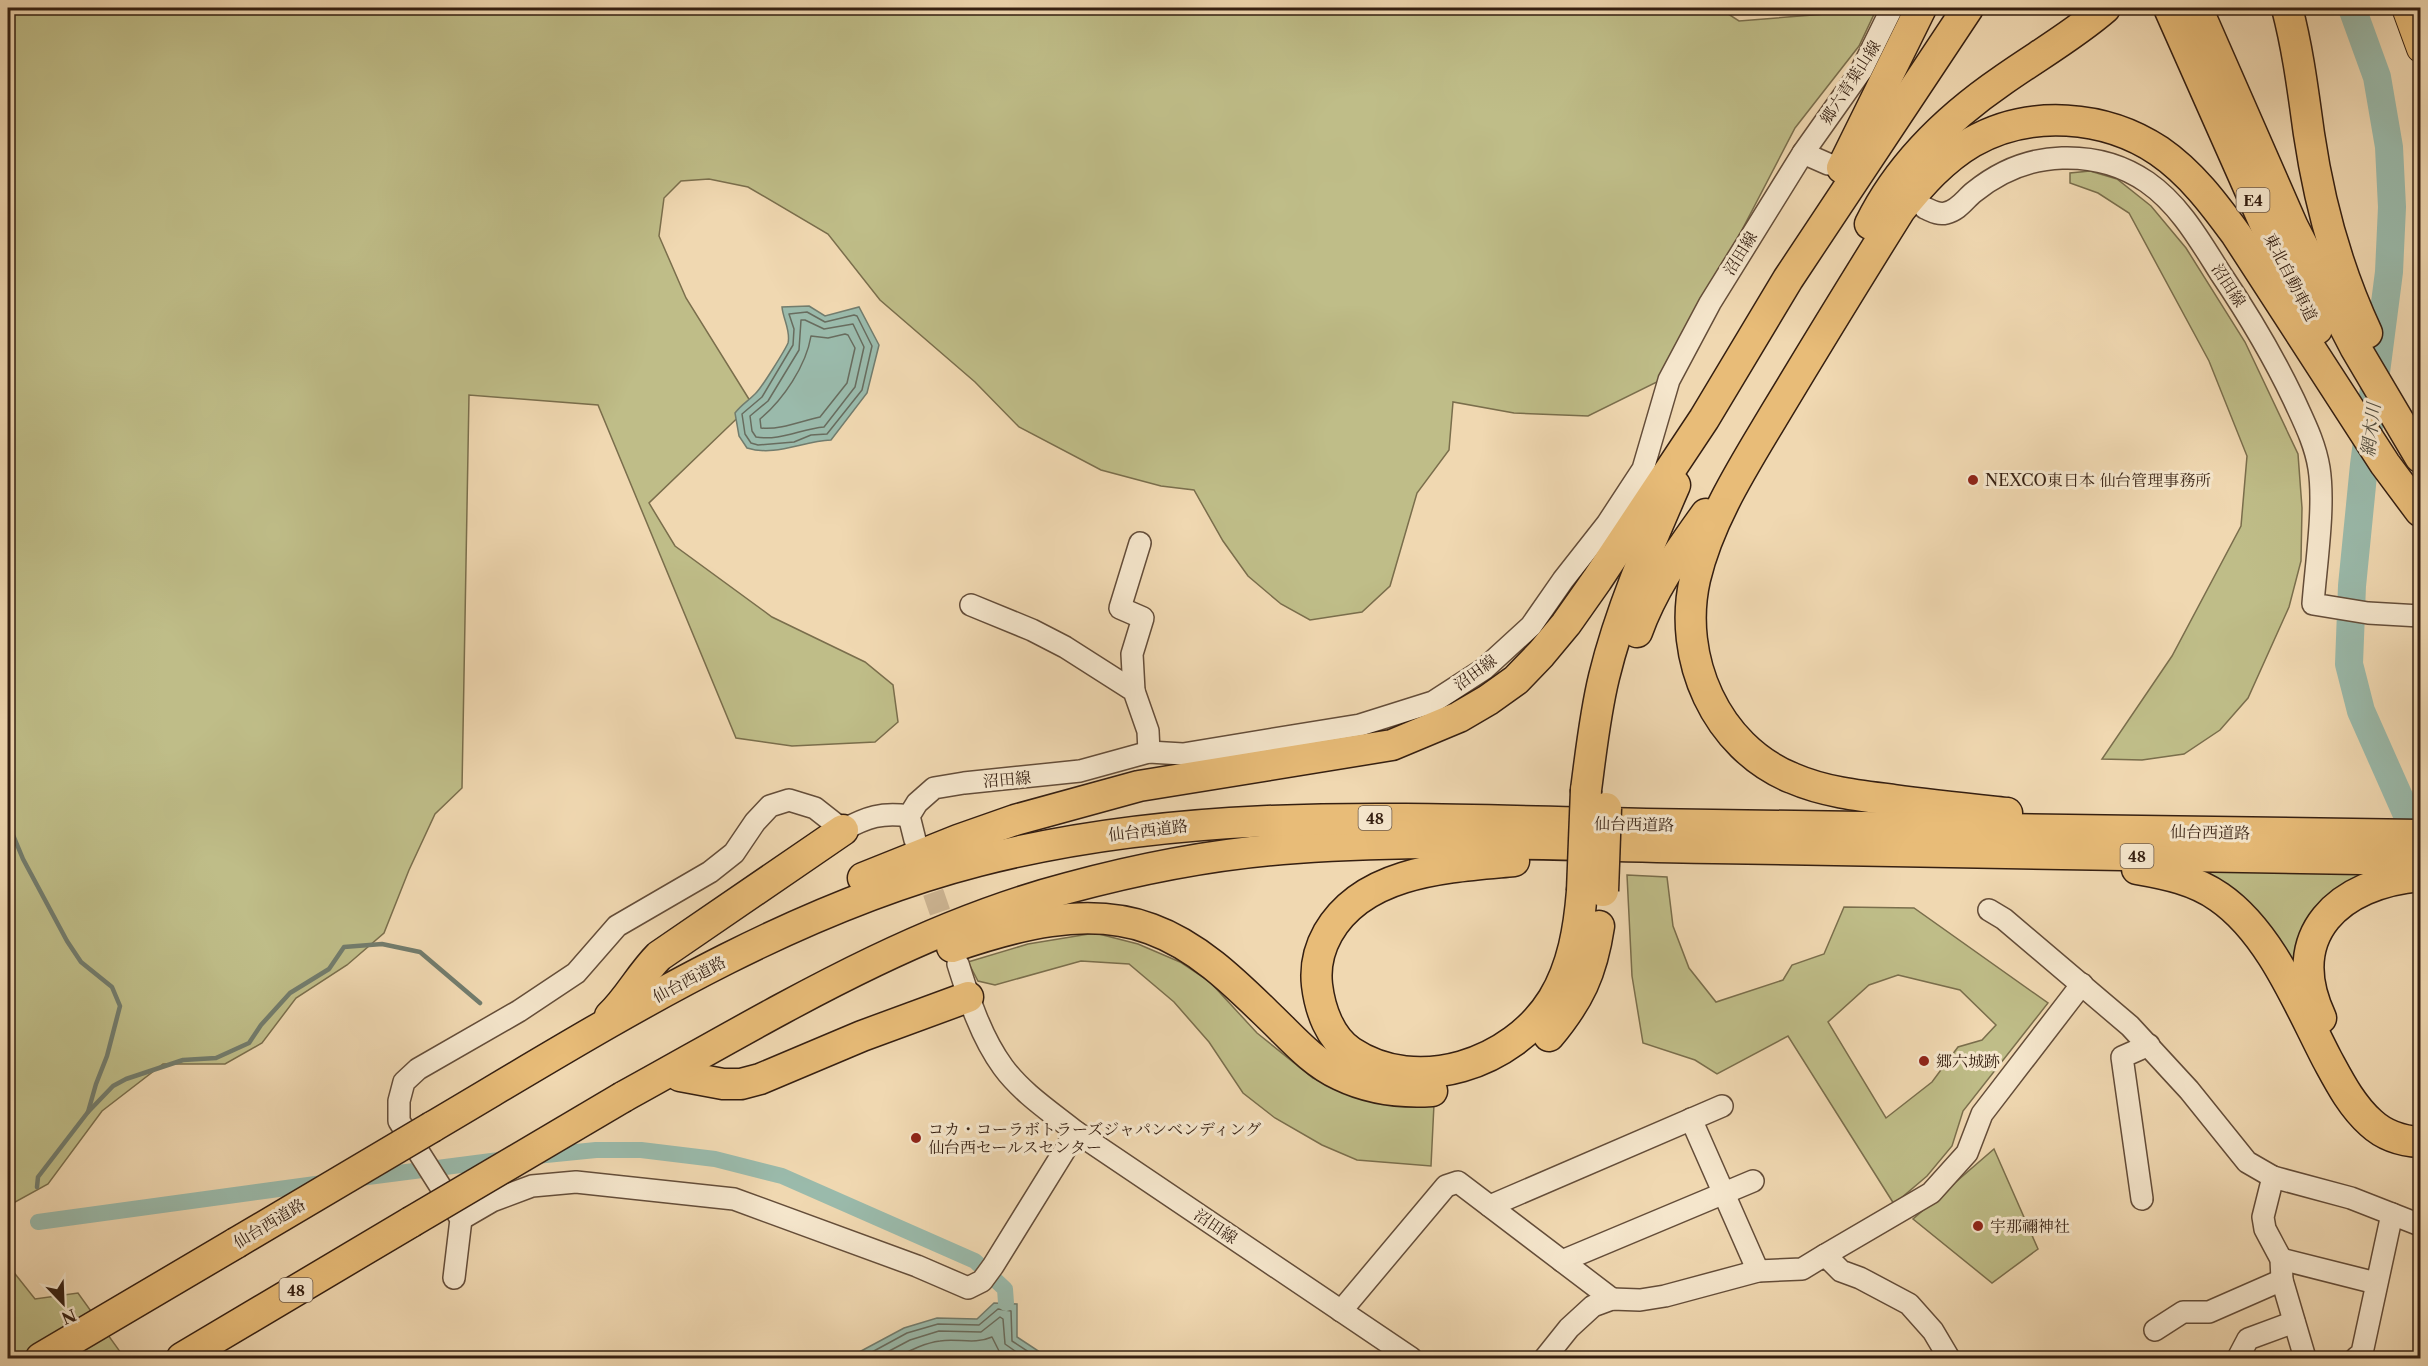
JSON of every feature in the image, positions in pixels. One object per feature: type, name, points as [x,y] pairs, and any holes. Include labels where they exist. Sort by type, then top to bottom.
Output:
[{"type":"highway","points":[[1788,279],[1921,8]]},
{"type":"highway","points":[[697,974],[794,913],[837,890],[913,857],[1015,820],[1139,786],[1392,745],[1459,717],[1516,680],[1566,624],[1704,419],[1788,279],[1968,8]]},
{"type":"highway","name":"東北自動車道","points":[[2169,8],[2272,240],[2348,397],[2421,502]]},
{"type":"highway","name":"東北自動車道","points":[[2198,8],[2293,226],[2355,347],[2421,457]]},
{"type":"highway","points":[[2287,8],[2303,82],[2309,135],[2325,214],[2359,317],[2386,374],[2421,430]]},
{"type":"highway","points":[[1837,310],[1862,241],[1875,214],[1894,183],[1917,155],[1943,128],[1975,101],[2103,10]]},
{"type":"highway","points":[[2405,862],[2090,820],[1863,796],[1823,788],[1792,778],[1772,767],[1754,756],[1738,740],[1712,704],[1702,683],[1691,635],[1695,581],[1702,554],[1753,451],[1900,210],[1920,184],[1946,160],[1973,142],[2005,128],[2038,121],[2072,121],[2103,126],[2132,136],[2159,152],[2186,173],[2211,200],[2236,234],[2348,397],[2385,464],[2421,511]]},
{"type":"highway","points":[[626,1100],[680,1076],[820,1000],[879,974],[1000,932],[1054,921],[1094,918],[1122,921],[1174,938],[1215,966],[1315,1060],[1339,1075],[1363,1084],[1413,1092],[1440,1091],[1496,1075],[1522,1060],[1545,1041],[1578,998],[1596,945],[1592,891],[1597,790],[1594,728],[1604,677],[1640,566],[1704,419]]},
{"type":"highway","points":[[1597,790],[1620,697],[1646,608],[1676,555],[1753,451]]},
{"type":"highway","name":"仙台西道路","points":[[41,1359],[590,1034],[697,974],[835,909],[906,882],[974,862],[1056,842],[1214,822],[1385,818],[1908,829],[2405,862]]},
{"type":"highway","points":[[590,1034],[613,1013],[641,974],[659,956],[843,830]]},
{"type":"highway","name":"48","points":[[2405,862],[2421,835]]},
{"type":"highway","name":"仙台西道路","points":[[182,1359],[500,1169],[829,984],[904,948],[996,911],[1064,889],[1139,870],[1216,857],[1294,848],[1384,844],[2405,862]]},
{"type":"highway","points":[[1592,891],[1565,976],[1552,1000],[1536,1022],[1515,1040],[1493,1054],[1469,1064],[1445,1070],[1417,1073],[1392,1069],[1370,1062],[1349,1051],[1325,1019],[1316,978],[1318,958],[1324,939],[1336,918],[1351,903],[1368,893],[1411,876],[1513,861],[1709,858],[1878,851],[2117,866],[2157,872],[2202,887],[2236,911],[2265,945],[2339,1081],[2360,1112],[2381,1131],[2407,1141],[2421,1142]]},
{"type":"highway","points":[[2405,862],[2380,882],[2342,901],[2328,915],[2312,947],[2308,964],[2309,982],[2320,1016],[2362,1090],[2388,1117],[2401,1124],[2421,1127]]},
{"type":"highway","points":[[680,1076],[723,1084],[741,1084],[760,1079],[851,1040],[968,997]]},
{"type":"main road","points":[[2405,8],[2421,49]]},
{"type":"street","name":"郷六青葉山線","points":[[1803,153],[1861,70],[1892,8]]},
{"type":"street","points":[[1803,153],[1828,164]]},
{"type":"street","name":"沼田線","points":[[909,816],[917,803],[934,788],[1080,771],[1149,752],[1183,754],[1360,725],[1433,702],[1484,669],[1531,626],[1563,580],[1607,524],[1643,469],[1669,380],[1710,303],[1803,153]]},
{"type":"street","name":"沼田線","points":[[1925,208],[1938,214],[1958,209],[1973,192],[2010,169],[2035,160],[2061,158],[2106,162],[2130,171],[2149,183],[2171,202],[2187,221],[2253,322],[2284,379],[2314,446],[2319,470],[2324,606],[2368,613],[2421,616]]},
{"type":"street","points":[[1140,543],[1120,608],[1143,618],[1132,654],[1134,691],[1148,731],[1149,752]]},
{"type":"street","points":[[971,605],[1040,634],[1134,691]]},
{"type":"street","points":[[454,1278],[458,1216],[399,1121],[399,1101],[404,1082],[417,1069],[519,1011],[576,974],[616,926],[710,872],[734,853],[754,822],[770,806],[789,800],[815,808],[843,830],[864,819],[890,813],[909,816],[915,840]]},
{"type":"street","points":[[1989,910],[2004,919],[2082,984],[2149,1045],[2247,1162],[2273,1177],[2350,1198],[2421,1224]]},
{"type":"street","name":"沼田線","points":[[958,964],[968,997],[987,1040],[1003,1067],[1029,1095],[1076,1132],[1411,1359]]},
{"type":"street","points":[[1545,1359],[1569,1328],[1593,1306],[1612,1299],[1640,1300],[1665,1296],[1758,1271],[1802,1269],[1931,1193],[1967,1153],[1982,1114],[2082,984]]},
{"type":"street","points":[[2142,1199],[2128,1114],[2122,1057],[2149,1045]]},
{"type":"street","points":[[1490,1206],[1722,1106]]},
{"type":"street","points":[[1691,1119],[1758,1271]]},
{"type":"street","points":[[458,1216],[532,1186],[576,1182],[734,1199],[906,1261],[968,1288],[987,1274],[1076,1132]]},
{"type":"street","points":[[2273,1177],[2263,1217],[2265,1229],[2281,1259],[2282,1280],[2305,1359]]},
{"type":"street","points":[[1562,1261],[1753,1181]]},
{"type":"street","points":[[1341,1311],[1446,1186],[1458,1182],[1612,1299]]},
{"type":"street","points":[[2356,1359],[2362,1353],[2392,1214]]},
{"type":"street","points":[[1825,1255],[1841,1271],[1860,1278],[1909,1304],[1933,1331],[1949,1359]]},
{"type":"street","points":[[2281,1259],[2376,1283]]},
{"type":"street","points":[[2156,1330],[2183,1312],[2209,1312],[2282,1280]]},
{"type":"street","points":[[2238,1359],[2248,1339],[2294,1322]]},
{"type":"shaded area","points":[[8,8],[1719,8],[1739,21],[1876,10],[1859,46],[1795,128],[1665,378],[1588,416],[1514,413],[1453,402],[1449,450],[1417,493],[1390,586],[1362,612],[1310,620],[1281,604],[1248,576],[1223,541],[1194,490],[1161,486],[1101,470],[1019,427],[975,382],[880,300],[828,234],[748,187],[709,179],[681,181],[664,198],[659,236],[686,298],[752,404],[649,503],[675,546],[772,617],[865,662],[893,685],[898,722],[875,742],[792,746],[736,738],[598,405],[469,395],[462,788],[435,814],[409,870],[384,933],[347,965],[296,998],[262,1043],[225,1064],[163,1064],[102,1111],[48,1184],[8,1206]]},
{"type":"shaded area","points":[[2090,171],[2117,179],[2151,206],[2186,248],[2245,342],[2298,454],[2302,508],[2301,561],[2289,607],[2248,698],[2220,730],[2184,754],[2142,760],[2102,759],[2172,656],[2241,526],[2247,456],[2209,361],[2129,213],[2098,193],[2070,183],[2070,173]]},
{"type":"shaded area","points":[[2181,870],[2373,874],[2297,985]]},
{"type":"shaded area","points":[[1627,875],[1667,877],[1673,926],[1689,968],[1716,1002],[1783,980],[1792,965],[1824,954],[1844,907],[1914,908],[2048,1003],[1963,1111],[1952,1146],[1927,1176],[1894,1204],[1788,1036],[1717,1074],[1695,1060],[1643,1043],[1632,976]],"holes":[[[1898,975],[1960,990],[1996,1025],[1982,1040],[1958,1047],[1932,1082],[1886,1118],[1828,1022],[1869,985]]]},
{"type":"shaded area","points":[[1095,933],[1138,944],[1180,962],[1210,982],[1257,1033],[1313,1078],[1357,1096],[1434,1104],[1431,1166],[1357,1160],[1322,1145],[1275,1118],[1243,1093],[1209,1042],[1174,1002],[1129,964],[1081,961],[995,985],[978,981],[968,962],[1028,944]]},
{"type":"shaded area","points":[[1994,1149],[2038,1249],[1992,1283],[1913,1219]]},
{"type":"shaded area","points":[[8,1265],[35,1299],[78,1293],[123,1358],[8,1358]]},
{"type":"water","points":[[809,306],[825,316],[859,307],[879,345],[867,393],[831,440],[779,450],[747,448],[739,436],[735,413],[758,391],[788,343],[782,307]]},
{"type":"water","points":[[994,1303],[1017,1304],[1017,1337],[1049,1358],[848,1358],[904,1328],[937,1318],[977,1319]]},
{"type":"waterway","name":"網木川","points":[[2352,8],[2377,77],[2389,147],[2392,207],[2389,272],[2364,465],[2352,586],[2349,664],[2361,711],[2420,844]]},
{"type":"waterway","points":[[8,823],[23,859],[67,941],[81,962],[112,987],[120,1006],[107,1056],[88,1112],[38,1177],[37,1187]]},
{"type":"waterway","points":[[88,1112],[113,1086],[126,1079],[183,1060],[216,1058],[249,1043],[261,1025],[290,993],[329,969],[344,947],[382,944],[420,952],[480,1003]]},
{"type":"waterway","points":[[536,1156],[596,1150],[641,1150],[715,1159],[782,1176],[975,1261],[1005,1289],[1006,1303]]},
{"type":"waterway","points":[[360,1178],[507,1159]]},
{"type":"waterway","points":[[38,1222],[323,1183]]},
{"type":"tunnel","points":[[923,863],[950,941]]},
{"type":"place","name":"NEXCO東日本 仙台管理事務所","points":[[1973,480]]},
{"type":"place","name":"郷六城跡","points":[[1924,1061]]},
{"type":"place","name":"コカ・コーラボトラーズジャパンベンディング 仙台西セールスセンター","points":[[916,1138]]},
{"type":"place","name":"宇那禰神社","points":[[1978,1226]]}]
